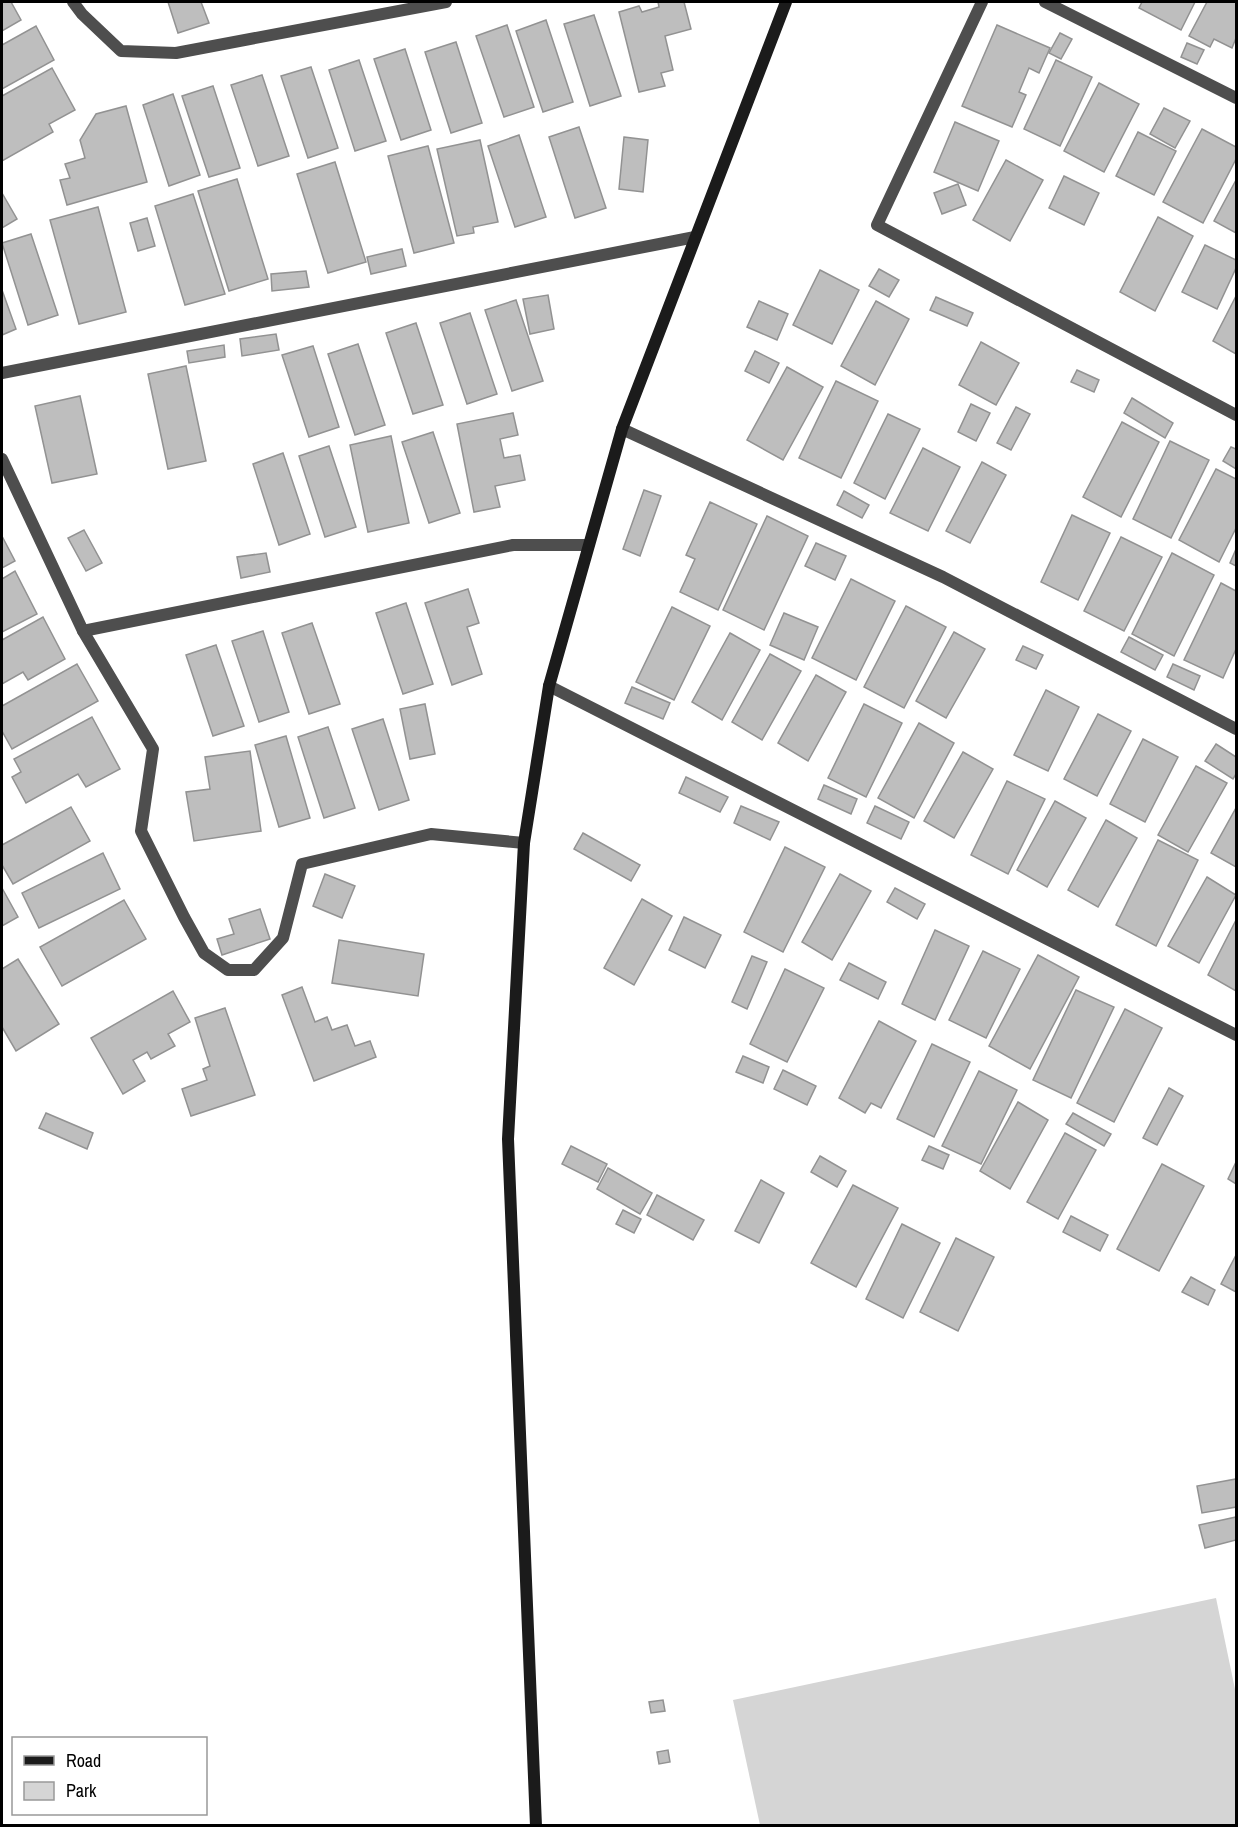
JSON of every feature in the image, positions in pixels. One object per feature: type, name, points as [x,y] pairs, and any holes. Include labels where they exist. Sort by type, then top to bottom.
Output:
[{"type":"street","points":[[73,2],[82,15],[121,51],[176,53],[446,2]]},
{"type":"street","points":[[536,1826],[508,1139],[524,843],[549,686],[622,429],[786,2]]},
{"type":"street","points":[[982,2],[877,225],[1236,415]]},
{"type":"street","points":[[1045,2],[1236,98]]},
{"type":"street","points":[[2,373],[695,237]]},
{"type":"street","points":[[622,429],[943,577],[1236,729]]},
{"type":"street","points":[[2,459],[83,631],[153,749],[141,831],[204,953],[228,969],[254,970],[283,938],[302,864],[431,834],[524,843]]},
{"type":"street","points":[[83,631],[513,545],[588,545]]},
{"type":"street","points":[[549,686],[1236,1035]]},
{"type":"green space","points":[[1216,1598],[1236,1694],[1236,1825],[760,1825],[733,1700]]},
{"type":"building","points":[[2,2],[11,2],[21,20],[2,31]]},
{"type":"building","points":[[168,2],[201,2],[209,23],[178,33]]},
{"type":"building","points":[[658,2],[684,2],[691,29],[665,36],[673,70],[661,73],[665,86],[639,92],[619,12],[639,6],[642,12],[659,7]]},
{"type":"building","points":[[1142,2],[1195,2],[1181,30],[1139,8]]},
{"type":"building","points":[[1207,2],[1236,2],[1236,38],[1232,48],[1214,39],[1210,47],[1189,36]]},
{"type":"building","points":[[594,15],[621,96],[590,106],[564,24]]},
{"type":"building","points":[[546,20],[573,102],[543,112],[516,31]]},
{"type":"building","points":[[507,25],[534,107],[504,117],[476,36]]},
{"type":"building","points":[[997,25],[1050,48],[1039,73],[1029,68],[1019,92],[1026,95],[1012,127],[962,106]]},
{"type":"building","points":[[36,26],[54,60],[2,89],[2,45]]},
{"type":"building","points":[[1060,33],[1072,39],[1061,59],[1049,53]]},
{"type":"building","points":[[456,42],[482,123],[451,133],[425,52]]},
{"type":"building","points":[[1187,43],[1204,50],[1197,64],[1181,57]]},
{"type":"building","points":[[405,49],[431,130],[401,140],[374,59]]},
{"type":"building","points":[[359,60],[386,141],[355,151],[329,70]]},
{"type":"building","points":[[1056,60],[1092,77],[1060,146],[1024,129]]},
{"type":"building","points":[[311,67],[338,148],[308,158],[281,76]]},
{"type":"building","points":[[52,68],[75,110],[49,124],[53,132],[2,161],[2,96]]},
{"type":"building","points":[[262,75],[289,156],[258,166],[231,85]]},
{"type":"building","points":[[1099,83],[1139,104],[1104,172],[1064,151]]},
{"type":"building","points":[[213,86],[240,168],[209,177],[182,96]]},
{"type":"building","points":[[173,94],[200,175],[169,186],[143,105]]},
{"type":"building","points":[[126,106],[147,182],[67,205],[60,180],[70,178],[65,164],[85,158],[80,140],[96,114]]},
{"type":"building","points":[[1164,108],[1190,121],[1175,148],[1150,134]]},
{"type":"building","points":[[955,122],[999,141],[978,191],[934,172]]},
{"type":"building","points":[[579,127],[606,208],[575,218],[549,137]]},
{"type":"building","points":[[1202,129],[1236,147],[1236,159],[1203,223],[1163,202]]},
{"type":"building","points":[[1138,132],[1176,151],[1154,195],[1116,176]]},
{"type":"building","points":[[519,135],[546,217],[515,227],[488,146]]},
{"type":"building","points":[[624,137],[648,140],[643,192],[619,189]]},
{"type":"building","points":[[480,140],[498,222],[473,227],[474,233],[457,236],[437,149]]},
{"type":"building","points":[[428,146],[454,243],[414,253],[388,156]]},
{"type":"building","points":[[1006,160],[1043,180],[1010,241],[973,220]]},
{"type":"building","points":[[335,162],[366,262],[328,273],[297,174]]},
{"type":"building","points":[[1064,176],[1099,193],[1084,225],[1049,208]]},
{"type":"building","points":[[237,179],[268,279],[229,291],[198,191]]},
{"type":"building","points":[[1236,180],[1236,233],[1214,221]]},
{"type":"building","points":[[958,184],[966,205],[942,214],[934,193]]},
{"type":"building","points":[[2,193],[17,219],[2,228]]},
{"type":"building","points":[[193,194],[225,294],[185,305],[155,206]]},
{"type":"building","points":[[98,207],[126,312],[79,324],[50,220]]},
{"type":"building","points":[[1158,217],[1193,236],[1155,311],[1120,292]]},
{"type":"building","points":[[147,218],[155,246],[138,251],[130,223]]},
{"type":"building","points":[[31,234],[58,315],[28,325],[2,243]]},
{"type":"building","points":[[1205,245],[1236,260],[1236,268],[1217,309],[1182,292]]},
{"type":"building","points":[[402,249],[406,266],[371,274],[367,257]]},
{"type":"building","points":[[879,269],[899,280],[889,297],[869,286]]},
{"type":"building","points":[[820,270],[859,290],[832,344],[793,325]]},
{"type":"building","points":[[306,271],[309,287],[272,291],[271,274]]},
{"type":"building","points":[[2,290],[16,329],[2,335]]},
{"type":"building","points":[[548,295],[554,329],[530,334],[523,299]]},
{"type":"building","points":[[1236,296],[1236,354],[1213,341]]},
{"type":"building","points":[[936,297],[973,313],[967,326],[930,310]]},
{"type":"building","points":[[516,300],[543,381],[512,391],[485,310]]},
{"type":"building","points":[[759,301],[788,314],[777,340],[747,327]]},
{"type":"building","points":[[876,301],[909,319],[875,385],[841,366]]},
{"type":"building","points":[[470,313],[497,394],[467,404],[440,323]]},
{"type":"building","points":[[416,323],[443,405],[413,414],[386,333]]},
{"type":"building","points":[[276,334],[279,350],[242,356],[240,339]]},
{"type":"building","points":[[981,342],[1019,363],[996,405],[959,385]]},
{"type":"building","points":[[358,344],[385,425],[355,435],[328,354]]},
{"type":"building","points":[[224,345],[225,357],[189,363],[187,351]]},
{"type":"building","points":[[313,346],[339,427],[309,437],[282,355]]},
{"type":"building","points":[[755,351],[779,363],[769,383],[745,371]]},
{"type":"building","points":[[186,366],[206,461],[168,469],[148,374]]},
{"type":"building","points":[[787,367],[823,387],[783,460],[747,440]]},
{"type":"building","points":[[1077,370],[1099,380],[1094,392],[1071,382]]},
{"type":"building","points":[[836,381],[878,401],[841,478],[799,458]]},
{"type":"building","points":[[80,396],[97,474],[52,483],[35,406]]},
{"type":"building","points":[[1132,398],[1173,423],[1165,438],[1124,413]]},
{"type":"building","points":[[971,404],[990,413],[976,441],[958,432]]},
{"type":"building","points":[[1016,407],[1030,414],[1011,450],[997,443]]},
{"type":"building","points":[[513,413],[518,435],[500,439],[504,458],[520,455],[525,480],[495,486],[500,507],[474,512],[457,424]]},
{"type":"building","points":[[888,414],[920,429],[885,499],[854,483]]},
{"type":"building","points":[[1122,422],[1159,442],[1121,517],[1083,497]]},
{"type":"building","points":[[433,432],[460,513],[429,523],[402,442]]},
{"type":"building","points":[[391,436],[409,523],[368,532],[350,445]]},
{"type":"building","points":[[1170,441],[1209,460],[1171,538],[1133,519]]},
{"type":"building","points":[[329,446],[356,527],[325,537],[299,456]]},
{"type":"building","points":[[1231,447],[1236,449],[1236,469],[1223,461]]},
{"type":"building","points":[[923,448],[960,467],[928,531],[890,513]]},
{"type":"building","points":[[283,453],[310,534],[279,545],[253,464]]},
{"type":"building","points":[[982,462],[1006,475],[970,543],[946,531]]},
{"type":"building","points":[[1216,469],[1236,479],[1236,528],[1219,562],[1179,540]]},
{"type":"building","points":[[644,490],[661,496],[640,556],[623,549]]},
{"type":"building","points":[[844,491],[869,505],[862,518],[837,505]]},
{"type":"building","points":[[710,502],[757,524],[718,610],[680,592],[695,559],[686,555]]},
{"type":"building","points":[[1072,515],[1110,533],[1078,600],[1041,582]]},
{"type":"building","points":[[767,516],[808,536],[764,630],[723,610]]},
{"type":"building","points":[[84,530],[102,563],[86,571],[68,538]]},
{"type":"building","points":[[1121,537],[1162,557],[1124,631],[1084,611]]},
{"type":"building","points":[[2,539],[15,561],[2,568]]},
{"type":"building","points":[[816,543],[846,556],[835,580],[805,566]]},
{"type":"building","points":[[1236,549],[1236,566],[1230,563]]},
{"type":"building","points":[[266,553],[270,572],[241,578],[237,557]]},
{"type":"building","points":[[1172,553],[1214,575],[1174,656],[1132,634]]},
{"type":"building","points":[[15,571],[37,614],[2,632],[2,579]]},
{"type":"building","points":[[851,579],[895,601],[856,680],[812,658]]},
{"type":"building","points":[[1221,583],[1236,591],[1236,649],[1223,678],[1184,660]]},
{"type":"building","points":[[468,589],[479,623],[467,627],[482,674],[452,685],[425,603]]},
{"type":"building","points":[[406,603],[433,684],[403,694],[376,613]]},
{"type":"building","points":[[906,606],[946,627],[904,708],[864,687]]},
{"type":"building","points":[[672,607],[710,626],[674,700],[636,682]]},
{"type":"building","points":[[784,613],[818,627],[804,660],[770,645]]},
{"type":"building","points":[[43,617],[65,659],[28,680],[23,672],[2,684],[2,640]]},
{"type":"building","points":[[312,623],[340,704],[309,714],[282,633]]},
{"type":"building","points":[[263,631],[289,712],[259,722],[232,641]]},
{"type":"building","points":[[954,632],[985,649],[946,718],[916,701]]},
{"type":"building","points":[[730,633],[760,650],[722,720],[692,702]]},
{"type":"building","points":[[1129,637],[1163,655],[1155,670],[1121,652]]},
{"type":"building","points":[[216,645],[244,726],[213,736],[186,655]]},
{"type":"building","points":[[1023,646],[1043,655],[1036,669],[1016,660]]},
{"type":"building","points":[[770,654],[801,671],[762,740],[732,722]]},
{"type":"building","points":[[77,664],[98,701],[12,749],[2,731],[2,706]]},
{"type":"building","points":[[1173,664],[1200,676],[1194,690],[1167,677]]},
{"type":"building","points":[[816,675],[846,692],[808,761],[778,743]]},
{"type":"building","points":[[632,687],[670,703],[663,719],[625,703]]},
{"type":"building","points":[[1046,690],[1079,707],[1048,771],[1014,755]]},
{"type":"building","points":[[425,704],[435,754],[410,759],[400,709]]},
{"type":"building","points":[[864,704],[902,723],[866,797],[828,778]]},
{"type":"building","points":[[1098,714],[1131,731],[1097,796],[1064,779]]},
{"type":"building","points":[[92,717],[120,769],[86,787],[78,774],[26,803],[12,777],[21,772],[14,759]]},
{"type":"building","points":[[383,719],[409,800],[379,810],[352,729]]},
{"type":"building","points":[[919,723],[954,743],[914,818],[878,798]]},
{"type":"building","points":[[328,727],[355,808],[324,818],[298,737]]},
{"type":"building","points":[[286,736],[310,818],[279,827],[255,745]]},
{"type":"building","points":[[1143,739],[1178,757],[1145,822],[1110,804]]},
{"type":"building","points":[[1216,744],[1236,757],[1236,774],[1233,779],[1205,761]]},
{"type":"building","points":[[250,751],[261,831],[194,841],[186,792],[210,789],[205,757]]},
{"type":"building","points":[[963,752],[993,769],[954,838],[924,821]]},
{"type":"building","points":[[1196,766],[1227,783],[1188,852],[1158,835]]},
{"type":"building","points":[[686,777],[728,797],[720,812],[679,793]]},
{"type":"building","points":[[1007,781],[1045,799],[1008,874],[971,855]]},
{"type":"building","points":[[824,785],[857,799],[851,814],[818,799]]},
{"type":"building","points":[[1055,801],[1086,818],[1047,887],[1017,870]]},
{"type":"building","points":[[741,806],[779,822],[770,840],[734,823]]},
{"type":"building","points":[[875,806],[909,822],[901,839],[867,823]]},
{"type":"building","points":[[71,807],[90,841],[13,884],[2,865],[2,845]]},
{"type":"building","points":[[1236,808],[1236,867],[1211,853]]},
{"type":"building","points":[[1106,820],[1137,838],[1098,907],[1068,890]]},
{"type":"building","points":[[583,833],[640,865],[631,881],[574,849]]},
{"type":"building","points":[[1158,840],[1198,860],[1156,946],[1116,925]]},
{"type":"building","points":[[785,847],[825,867],[783,952],[744,932]]},
{"type":"building","points":[[103,853],[120,889],[39,928],[22,893]]},
{"type":"building","points":[[325,874],[355,886],[342,918],[313,906]]},
{"type":"building","points":[[840,874],[871,891],[832,960],[802,942]]},
{"type":"building","points":[[1207,877],[1236,895],[1199,963],[1168,946]]},
{"type":"building","points":[[2,888],[18,917],[2,926]]},
{"type":"building","points":[[895,888],[925,904],[917,919],[887,902]]},
{"type":"building","points":[[642,899],[672,916],[634,985],[604,968]]},
{"type":"building","points":[[124,900],[146,939],[62,986],[40,947]]},
{"type":"building","points":[[260,909],[270,939],[222,955],[217,939],[234,934],[229,919]]},
{"type":"building","points":[[684,917],[721,935],[705,968],[669,950]]},
{"type":"building","points":[[1236,920],[1236,991],[1208,975]]},
{"type":"building","points":[[935,930],[969,946],[935,1020],[902,1004]]},
{"type":"building","points":[[339,940],[424,954],[418,996],[332,983]]},
{"type":"building","points":[[983,951],[1020,969],[986,1038],[949,1020]]},
{"type":"building","points":[[1038,955],[1079,977],[1030,1069],[989,1046]]},
{"type":"building","points":[[752,956],[767,962],[747,1009],[732,1002]]},
{"type":"building","points":[[18,959],[59,1024],[16,1051],[2,1027],[2,969]]},
{"type":"building","points":[[849,963],[886,982],[878,999],[840,980]]},
{"type":"building","points":[[785,969],[824,988],[787,1062],[750,1044]]},
{"type":"building","points":[[302,987],[315,1022],[327,1017],[332,1030],[347,1025],[355,1046],[370,1041],[376,1057],[314,1081],[282,995]]},
{"type":"building","points":[[1076,990],[1114,1007],[1071,1098],[1033,1080]]},
{"type":"building","points":[[173,991],[190,1022],[168,1034],[175,1046],[151,1059],[147,1052],[133,1060],[145,1081],[123,1094],[91,1038]]},
{"type":"building","points":[[225,1008],[255,1095],[191,1116],[182,1089],[207,1080],[203,1069],[210,1066],[195,1018]]},
{"type":"building","points":[[1125,1009],[1162,1028],[1114,1122],[1077,1103]]},
{"type":"building","points":[[879,1021],[916,1041],[881,1108],[871,1103],[865,1113],[839,1098]]},
{"type":"building","points":[[932,1044],[970,1062],[934,1137],[897,1119]]},
{"type":"building","points":[[743,1056],[769,1067],[763,1083],[736,1072]]},
{"type":"building","points":[[783,1070],[816,1086],[807,1105],[774,1089]]},
{"type":"building","points":[[979,1071],[1017,1090],[981,1164],[942,1146]]},
{"type":"building","points":[[1169,1088],[1183,1096],[1157,1145],[1143,1138]]},
{"type":"building","points":[[1018,1102],[1048,1120],[1010,1189],[980,1171]]},
{"type":"building","points":[[46,1113],[93,1133],[87,1149],[39,1128]]},
{"type":"building","points":[[1073,1113],[1111,1134],[1104,1146],[1066,1124]]},
{"type":"building","points":[[1065,1133],[1096,1150],[1058,1219],[1027,1202]]},
{"type":"building","points":[[571,1146],[607,1164],[598,1182],[562,1164]]},
{"type":"building","points":[[929,1146],[949,1155],[943,1169],[922,1160]]},
{"type":"building","points":[[820,1156],[846,1171],[837,1187],[811,1172]]},
{"type":"building","points":[[1236,1162],[1236,1184],[1228,1179]]},
{"type":"building","points":[[1162,1164],[1204,1186],[1159,1271],[1117,1249]]},
{"type":"building","points":[[608,1168],[652,1193],[640,1214],[597,1189]]},
{"type":"building","points":[[761,1180],[784,1193],[759,1243],[735,1231]]},
{"type":"building","points":[[853,1185],[898,1208],[856,1287],[811,1263]]},
{"type":"building","points":[[657,1195],[704,1220],[693,1240],[647,1215]]},
{"type":"building","points":[[623,1210],[641,1219],[634,1233],[616,1224]]},
{"type":"building","points":[[1071,1216],[1108,1235],[1100,1251],[1063,1232]]},
{"type":"building","points":[[902,1224],[940,1243],[903,1318],[866,1299]]},
{"type":"building","points":[[956,1238],[994,1257],[958,1331],[920,1312]]},
{"type":"building","points":[[1236,1255],[1236,1292],[1221,1284]]},
{"type":"building","points":[[1191,1277],[1215,1290],[1208,1305],[1182,1292]]},
{"type":"building","points":[[1236,1479],[1236,1507],[1202,1513],[1197,1486]]},
{"type":"building","points":[[1236,1517],[1236,1540],[1205,1548],[1199,1525]]},
{"type":"building","points":[[663,1700],[665,1711],[651,1713],[649,1702]]},
{"type":"building","points":[[668,1750],[670,1762],[659,1764],[657,1752]]}]
